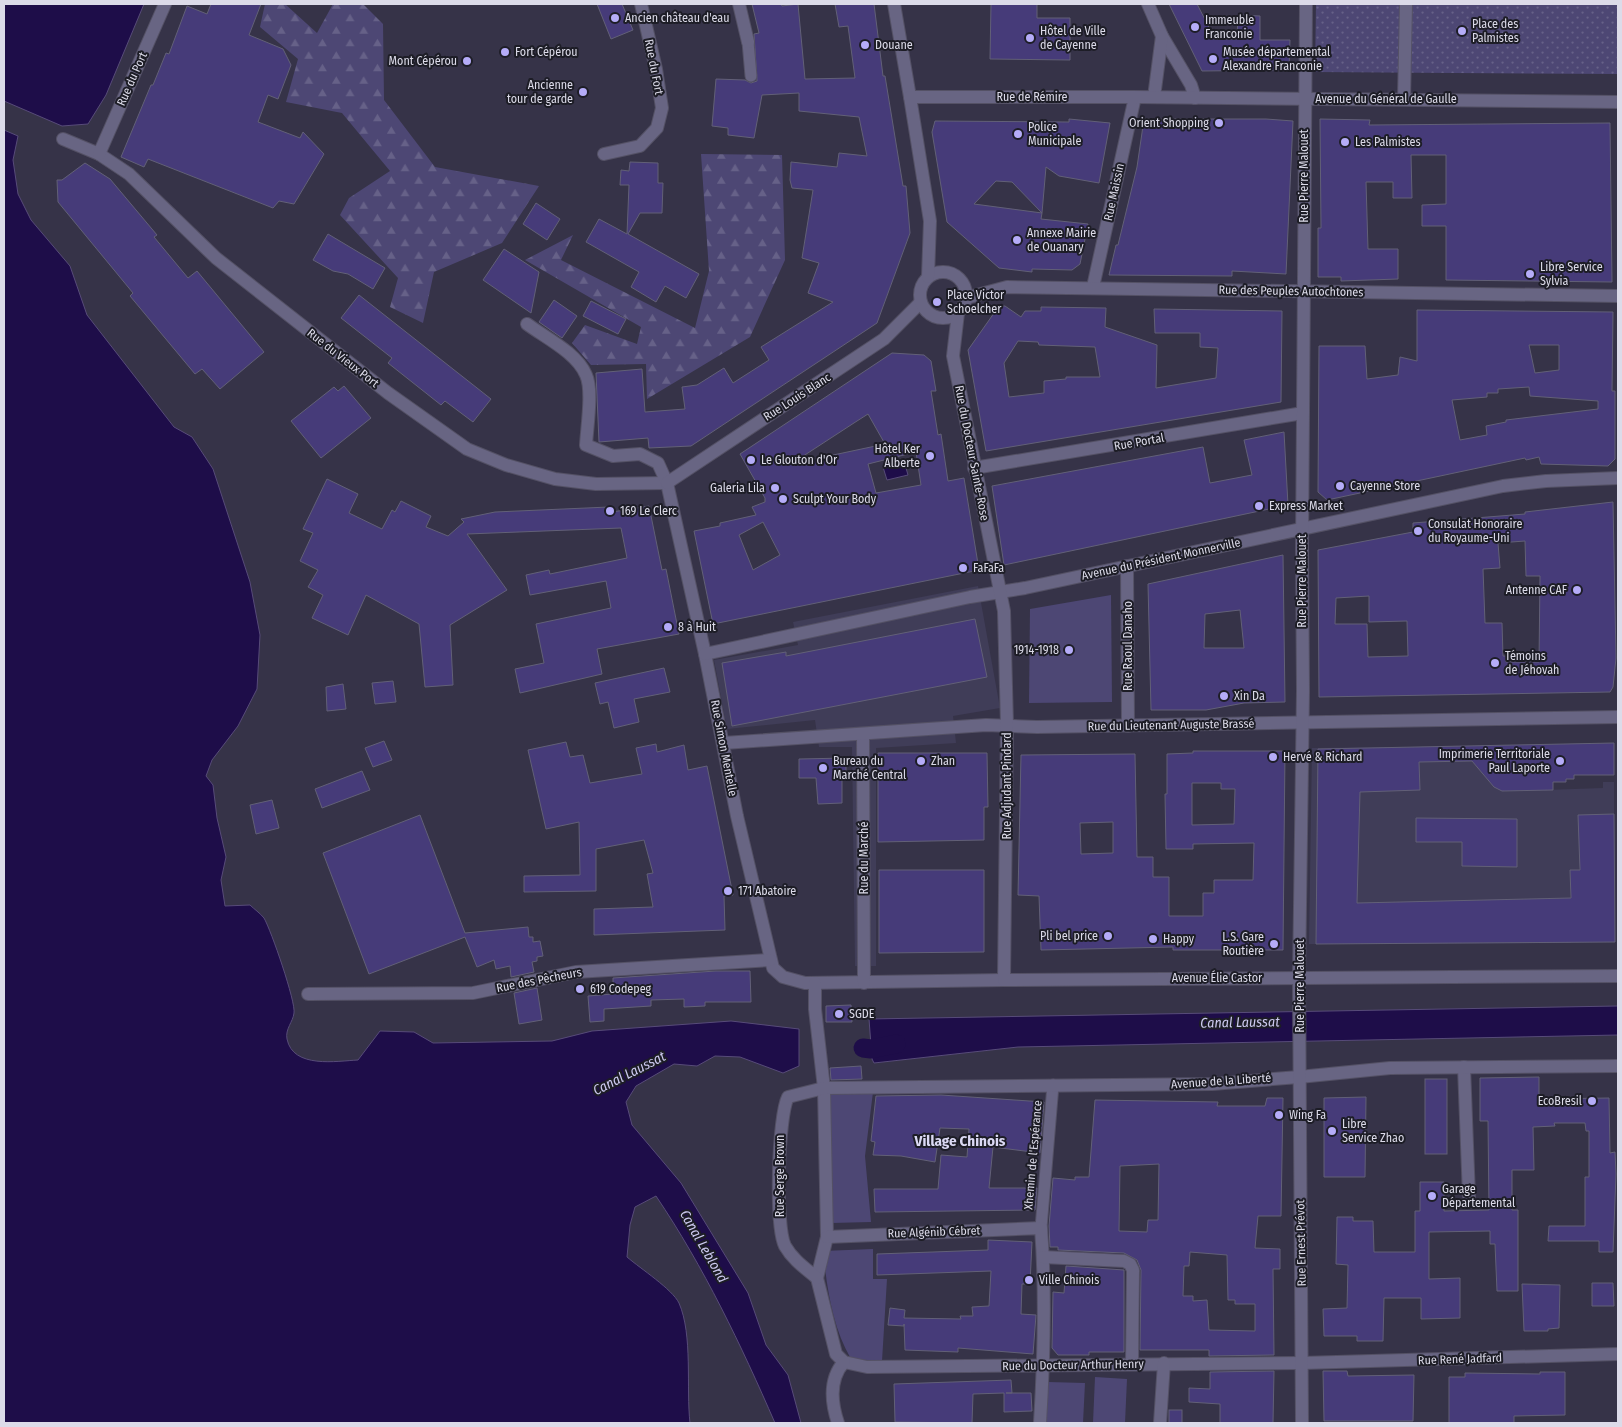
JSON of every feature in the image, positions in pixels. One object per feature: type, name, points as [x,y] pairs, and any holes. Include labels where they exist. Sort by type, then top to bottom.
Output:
[{"type":"street","name":"Rue du Port","points":[[99,154],[165,4]]},
{"type":"street","name":"Rue du Fort","points":[[604,154],[640,146],[657,128],[662,108],[658,78],[640,4]]},
{"type":"street","points":[[739,4],[748,42],[751,76]]},
{"type":"street","points":[[894,4],[930,221],[928,276],[921,286],[920,303],[927,312],[937,318],[948,318],[958,313],[966,298],[964,286],[951,273],[939,272],[928,276]]},
{"type":"street","points":[[1148,4],[1162,36],[1191,85],[1195,98]]},
{"type":"street","name":"Rue Pierre Malouet","points":[[1300,1070],[1299,978],[1306,4]]},
{"type":"street","points":[[1404,99],[1406,4]]},
{"type":"street","points":[[1154,97],[1162,36]]},
{"type":"street","name":"Rue de Rémire","points":[[910,97],[1154,97]]},
{"type":"street","name":"Rue Maissin","points":[[1093,287],[1135,97]]},
{"type":"street","name":"Avenue du Général de Gaulle","points":[[1154,97],[1618,102]]},
{"type":"street","name":"Rue du Vieux Port","points":[[63,138],[99,154],[129,174],[223,263],[388,393],[467,449],[506,465],[555,479],[596,484],[667,483]]},
{"type":"street","name":"Rue des Peuples Autochtones","points":[[966,298],[1007,287],[1618,296]]},
{"type":"street","name":"Rue Louis Blanc","points":[[667,483],[884,339],[920,303]]},
{"type":"street","name":"Rue du Docteur Sainte-Rose","points":[[958,313],[953,356],[999,592]]},
{"type":"street","name":"Rue Simon Mentelle","points":[[528,324],[574,359],[586,375],[588,389],[586,445],[613,456],[640,454],[658,463],[667,483],[706,654],[737,816],[770,960],[773,968],[783,977],[799,982],[815,983]]},
{"type":"street","name":"Rue Portal","points":[[974,468],[1303,414]]},
{"type":"street","name":"Avenue du Président Monnerville","points":[[706,654],[1503,486],[1546,481],[1618,478]]},
{"type":"street","name":"Rue Raoul Danaho","points":[[1126,566],[1128,726]]},
{"type":"street","name":"Rue Adjudant Pindard","points":[[999,592],[1004,611],[1007,725],[1004,980]]},
{"type":"street","name":"Rue du Lieutenant Auguste Brassé","points":[[724,743],[1007,725],[1128,726],[1618,717]]},
{"type":"street","name":"Rue du Marché","points":[[863,734],[864,982]]},
{"type":"street","name":"Rue des Pêcheurs","points":[[308,994],[474,993],[576,972],[770,960]]},
{"type":"street","name":"Avenue Élie Castor","points":[[815,983],[1618,976]]},
{"type":"street","points":[[815,983],[815,1009],[824,1088],[827,1237],[818,1278],[836,1354],[844,1362],[836,1370],[833,1389],[833,1406],[838,1423]]},
{"type":"street","name":"Avenue de la Liberté","points":[[824,1088],[1212,1084],[1300,1070],[1618,1066]]},
{"type":"street","points":[[1464,1068],[1469,1197]]},
{"type":"street","name":"Rue Ernest Prévot","points":[[1300,1070],[1302,1423]]},
{"type":"street","name":"Xhemin de l'Espérance","points":[[1041,1228],[1053,1085]]},
{"type":"street","name":"Rue Serge Brown","points":[[818,1278],[795,1260],[784,1244],[780,1227],[780,1126],[788,1097],[824,1088]]},
{"type":"street","points":[[1040,1423],[1044,1366],[1041,1228]]},
{"type":"street","name":"Rue Algénib Cébret","points":[[827,1237],[1041,1228]]},
{"type":"street","points":[[1043,1258],[1124,1262],[1130,1264],[1133,1270],[1132,1363]]},
{"type":"street","name":"Rue René Jadfard","points":[[1302,1363],[1618,1354]]},
{"type":"street","name":"Rue du Docteur Arthur Henry","points":[[844,1362],[866,1367],[1044,1366],[1132,1363],[1302,1363]]},
{"type":"street","points":[[1160,1423],[1164,1363]]},
{"type":"shaded area","points":[[978,586],[1000,708],[953,716],[956,743],[876,748],[876,966],[855,966],[852,747],[819,747],[815,720],[727,729],[714,660],[798,645],[793,622]]},
{"type":"shaded area","points":[[1505,746],[1518,791],[1603,788],[1603,782],[1614,782],[1614,860],[1580,860],[1579,870],[1570,870],[1571,943],[1309,944],[1312,748]]},
{"type":"green space","points":[[265,4],[285,4],[317,33],[333,4],[363,4],[383,24],[384,100],[435,167],[539,186],[502,243],[434,272],[423,323],[390,307],[398,278],[340,215],[349,198],[390,171],[342,113],[286,102],[298,59],[260,27]]},
{"type":"green space","name":"Place des Palmistes","points":[[1316,4],[1618,4],[1618,74],[1315,72]]},
{"type":"green space","points":[[701,154],[782,155],[785,260],[750,337],[647,399],[646,364],[591,365],[572,343],[585,325],[637,344],[641,327],[525,260],[573,235],[561,260],[695,328],[709,271]]},
{"type":"green space","points":[[1111,595],[1112,702],[1029,703],[1030,609]]},
{"type":"green space","points":[[830,1091],[873,1092],[865,1156],[871,1222],[831,1223]]},
{"type":"green space","points":[[873,1249],[873,1279],[887,1279],[882,1361],[851,1359],[835,1320],[823,1251]]},
{"type":"green space","points":[[1095,1377],[1127,1379],[1125,1423],[1093,1423]]},
{"type":"green space","points":[[1048,1382],[1085,1383],[1083,1423],[1045,1423]]},
{"type":"water","points":[[4,4],[144,4],[106,95],[88,124],[62,126],[4,101]]},
{"type":"water","name":"Canal Leblond","points":[[4,130],[18,136],[13,160],[18,194],[31,220],[70,266],[87,315],[174,427],[192,437],[213,469],[250,582],[260,635],[257,689],[238,726],[212,760],[206,776],[213,785],[217,818],[226,857],[221,880],[225,906],[250,905],[264,918],[282,966],[294,1006],[294,1013],[287,1035],[291,1049],[298,1055],[317,1061],[358,1060],[380,1031],[414,1032],[433,1043],[552,1041],[592,1031],[731,1021],[799,1029],[799,1066],[783,1073],[740,1057],[715,1056],[697,1066],[674,1064],[636,1086],[626,1102],[632,1125],[681,1183],[748,1293],[766,1345],[788,1375],[801,1423],[775,1423],[706,1278],[656,1196],[635,1207],[630,1225],[627,1257],[663,1285],[679,1303],[688,1346],[690,1423],[4,1423]]},
{"type":"water","points":[[904,461],[908,475],[887,480],[883,467]]},
{"type":"water","points":[[1618,1006],[1618,1035],[1018,1047],[874,1063],[872,1059],[869,1019]]},
{"type":"building","points":[[211,4],[261,4],[249,35],[283,49],[291,65],[278,99],[268,95],[258,122],[300,138],[303,132],[324,154],[294,204],[279,201],[273,208],[148,159],[144,167],[121,157],[151,85],[153,85],[166,53],[169,54],[187,6],[207,14]]},
{"type":"building","name":"Ancien château d'eau","points":[[597,4],[622,4],[633,30],[611,39]]},
{"type":"building","points":[[752,4],[781,4],[782,6],[798,4],[805,79],[855,78],[848,26],[839,27],[835,4],[874,4],[883,76],[885,76],[903,186],[906,186],[910,233],[877,323],[691,446],[649,448],[648,438],[599,442],[596,373],[642,369],[645,412],[685,409],[682,387],[697,385],[724,368],[733,383],[769,360],[761,347],[833,302],[808,293],[819,263],[802,258],[813,190],[792,188],[790,180],[791,162],[837,167],[839,153],[867,156],[859,117],[799,111],[799,93],[762,95],[754,138],[728,135],[728,128],[712,126],[716,79],[745,80],[751,83],[757,81],[754,34],[759,33]]},
{"type":"building","name":"Hôtel de Ville de Cayenne","points":[[991,4],[1037,4],[1037,18],[1070,18],[1070,60],[990,59]]},
{"type":"building","name":"Immeuble Franconie","points":[[1169,4],[1197,4],[1215,39],[1237,39],[1238,15],[1260,16],[1260,40],[1290,40],[1289,70],[1202,71]]},
{"type":"building","points":[[1069,119],[1110,123],[1099,183],[1059,176],[1046,167],[1042,213],[1041,219],[1088,224],[1080,264],[1072,270],[1032,269],[1032,272],[999,268],[947,222],[932,132],[935,121],[1069,122]],"holes":[[[996,181],[1012,182],[1042,213],[974,204]]]},
{"type":"building","points":[[1144,119],[1266,119],[1293,121],[1286,274],[1232,271],[1232,276],[1109,275],[1137,167]]},
{"type":"building","points":[[1320,119],[1370,120],[1369,125],[1610,123],[1612,282],[1446,280],[1446,226],[1422,226],[1422,205],[1446,204],[1446,155],[1411,155],[1412,198],[1393,198],[1393,182],[1366,182],[1368,249],[1398,249],[1398,279],[1341,281],[1341,277],[1318,277],[1318,228],[1321,228]]},
{"type":"building","points":[[630,162],[658,163],[658,183],[663,183],[662,213],[640,213],[628,234],[699,274],[686,298],[665,286],[656,302],[631,287],[639,272],[586,242],[599,219],[627,234],[629,185],[620,185],[621,170],[629,171]]},
{"type":"building","points":[[85,163],[110,179],[157,235],[154,237],[188,278],[197,271],[264,352],[220,389],[202,369],[195,374],[130,296],[133,293],[58,202],[57,180],[62,180]]},
{"type":"building","points":[[536,203],[560,219],[547,240],[523,224]]},
{"type":"building","points":[[328,234],[385,268],[373,289],[348,274],[333,271],[313,260]]},
{"type":"building","points":[[504,249],[539,272],[531,313],[483,280]]},
{"type":"building","points":[[359,295],[491,399],[473,422],[445,401],[441,405],[388,363],[392,358],[341,318]]},
{"type":"building","points":[[554,300],[577,316],[562,338],[539,322]]},
{"type":"building","points":[[591,301],[626,319],[618,334],[583,316]]},
{"type":"building","points":[[999,306],[1005,306],[1021,317],[1025,311],[1041,311],[1041,307],[1106,308],[1105,327],[1157,345],[1156,388],[1216,378],[1218,348],[1200,347],[1200,333],[1155,333],[1154,309],[1282,311],[1281,402],[986,451],[968,350]],"holes":[[[1018,341],[1038,342],[1039,345],[1095,347],[1100,377],[1066,377],[1066,379],[1044,381],[1044,393],[1009,397],[1004,363]]]},
{"type":"building","points":[[1417,310],[1613,312],[1612,391],[1615,391],[1615,459],[1608,466],[1541,464],[1539,457],[1526,460],[1525,458],[1327,500],[1318,492],[1319,346],[1365,346],[1367,379],[1398,375],[1400,357],[1417,361]],"holes":[[[1529,345],[1559,345],[1559,370],[1535,373]],[[1529,387],[1530,396],[1598,401],[1598,409],[1506,420],[1506,422],[1486,426],[1487,435],[1460,440],[1452,400],[1487,397],[1487,393],[1498,393],[1498,389]]]},
{"type":"building","points":[[892,353],[924,355],[931,361],[936,391],[931,391],[938,435],[941,434],[948,481],[964,478],[979,570],[713,624],[694,531],[720,526],[720,523],[756,515],[752,507],[765,502],[765,498],[740,454]],"holes":[[[868,414],[885,444],[791,464],[857,421]],[[916,452],[921,485],[876,493],[868,464]],[[763,522],[780,555],[753,570],[739,535]]]},
{"type":"building","points":[[344,386],[371,418],[321,458],[291,421],[334,387],[338,391]]},
{"type":"building","points":[[1284,432],[1288,505],[1004,565],[992,486],[1203,447],[1210,483],[1252,475],[1244,440]]},
{"type":"building","points":[[327,479],[358,494],[349,513],[382,529],[392,510],[395,512],[401,501],[431,516],[426,527],[448,536],[464,522],[461,519],[495,512],[609,507],[612,512],[649,506],[662,570],[666,569],[679,634],[597,649],[602,674],[520,693],[515,669],[544,663],[536,624],[611,608],[606,581],[530,595],[526,575],[549,570],[550,574],[627,558],[621,528],[467,534],[507,590],[450,625],[453,685],[425,687],[419,624],[366,595],[348,635],[312,618],[323,595],[308,587],[318,570],[300,561],[313,533],[303,529]]},
{"type":"building","points":[[1613,502],[1616,658],[1613,687],[1610,692],[1319,697],[1318,550],[1413,532],[1413,523],[1525,514],[1525,512]],"holes":[[[1525,541],[1526,576],[1540,576],[1539,662],[1506,662],[1506,656],[1503,656],[1502,623],[1485,623],[1483,569],[1500,568],[1498,543]],[[1369,596],[1369,622],[1407,621],[1408,656],[1368,657],[1367,624],[1335,624],[1336,598]]]},
{"type":"building","points":[[1283,555],[1285,702],[1244,703],[1206,710],[1151,710],[1148,584]],"holes":[[[1240,610],[1244,648],[1204,648],[1205,614]]]},
{"type":"building","points":[[975,619],[987,677],[732,726],[722,663],[786,652],[786,656]]},
{"type":"building","points":[[664,668],[670,692],[634,699],[639,722],[614,728],[608,702],[600,704],[595,683]]},
{"type":"building","points":[[393,681],[396,702],[375,704],[372,683]]},
{"type":"building","points":[[343,684],[346,709],[327,711],[326,687]]},
{"type":"building","points":[[384,741],[392,760],[373,767],[365,748]]},
{"type":"building","points":[[566,742],[570,757],[583,755],[590,783],[642,774],[636,748],[656,744],[657,752],[684,745],[688,770],[707,766],[733,895],[724,896],[725,930],[594,935],[594,909],[653,907],[647,874],[653,873],[644,840],[596,849],[596,891],[524,892],[524,876],[580,875],[579,822],[546,829],[528,750]]},
{"type":"building","points":[[1614,743],[1614,775],[1574,775],[1574,779],[1566,779],[1566,782],[1553,782],[1553,790],[1502,791],[1494,787],[1472,761],[1419,762],[1420,790],[1360,792],[1357,903],[1571,898],[1570,870],[1580,870],[1578,815],[1614,814],[1615,942],[1316,944],[1318,749]]},
{"type":"building","points":[[1193,751],[1285,751],[1283,950],[1173,950],[1173,947],[1041,950],[1039,896],[1018,895],[1021,755],[1135,754],[1137,857],[1153,857],[1153,877],[1169,877],[1169,916],[1203,916],[1203,893],[1214,893],[1214,880],[1253,880],[1254,843],[1193,844],[1193,849],[1166,849],[1165,794],[1167,794],[1167,754],[1193,753]],"holes":[[[1192,783],[1221,783],[1221,789],[1235,789],[1234,824],[1192,825]],[[1113,822],[1113,853],[1081,854],[1080,823]]]},
{"type":"building","points":[[878,753],[987,753],[988,807],[984,807],[984,840],[878,842]]},
{"type":"building","points":[[846,758],[846,778],[842,778],[842,803],[818,804],[816,778],[799,778],[799,759]]},
{"type":"building","points":[[362,771],[370,790],[322,808],[315,789]]},
{"type":"building","points":[[272,800],[279,828],[256,834],[250,805]]},
{"type":"building","points":[[420,815],[465,933],[528,927],[529,937],[533,937],[533,942],[540,941],[543,956],[537,957],[537,961],[532,962],[534,972],[511,977],[510,966],[496,969],[494,960],[477,967],[465,937],[369,974],[323,853]]},
{"type":"building","points":[[1416,818],[1517,819],[1517,867],[1462,866],[1462,842],[1416,842]]},
{"type":"building","points":[[879,870],[984,870],[984,952],[879,953]]},
{"type":"building","points":[[716,971],[750,971],[751,1002],[705,1002],[705,1006],[684,1007],[684,999],[651,1000],[651,1006],[604,1009],[604,1021],[590,1022],[588,996],[613,994],[613,978]]},
{"type":"building","points":[[537,988],[542,1020],[519,1024],[514,993]]},
{"type":"building","name":"SGDE","points":[[851,1005],[852,1022],[826,1022],[826,1006]]},
{"type":"building","points":[[861,1066],[862,1079],[831,1080],[830,1068]]},
{"type":"building","points":[[1539,1077],[1539,1099],[1609,1098],[1610,1153],[1615,1152],[1616,1174],[1613,1252],[1599,1252],[1599,1241],[1548,1241],[1549,1226],[1585,1226],[1585,1177],[1589,1177],[1589,1131],[1586,1131],[1585,1123],[1554,1123],[1555,1126],[1533,1127],[1534,1170],[1512,1170],[1512,1210],[1518,1210],[1518,1291],[1497,1291],[1495,1244],[1490,1244],[1490,1231],[1429,1232],[1429,1279],[1460,1278],[1460,1318],[1421,1319],[1421,1298],[1384,1298],[1383,1341],[1357,1341],[1357,1336],[1324,1336],[1323,1309],[1347,1308],[1348,1265],[1336,1264],[1337,1217],[1353,1217],[1353,1221],[1373,1221],[1374,1252],[1415,1252],[1415,1211],[1420,1211],[1420,1182],[1444,1182],[1444,1211],[1489,1210],[1488,1121],[1480,1121],[1480,1078]]},
{"type":"building","points":[[1425,1079],[1447,1079],[1447,1154],[1425,1154]]},
{"type":"building","points":[[941,1095],[1044,1102],[1040,1153],[993,1147],[989,1188],[1037,1188],[1035,1210],[875,1212],[874,1189],[938,1189],[941,1155],[967,1157],[969,1129],[940,1128],[935,1162],[901,1156],[873,1155],[875,1142],[871,1141],[876,1096]]},
{"type":"building","points":[[1366,1097],[1365,1177],[1324,1177],[1324,1098]]},
{"type":"building","points":[[1267,1098],[1283,1098],[1281,1216],[1258,1216],[1255,1248],[1280,1249],[1280,1269],[1273,1269],[1274,1355],[1209,1356],[1209,1350],[1140,1350],[1141,1270],[1137,1260],[1124,1253],[1058,1250],[1058,1247],[1050,1247],[1049,1226],[1053,1178],[1075,1180],[1075,1177],[1089,1177],[1095,1100],[1218,1102],[1217,1106],[1265,1106]],"holes":[[[1159,1164],[1158,1220],[1148,1220],[1147,1232],[1119,1231],[1120,1166]],[[1190,1252],[1227,1255],[1228,1300],[1235,1300],[1235,1304],[1255,1304],[1255,1331],[1209,1330],[1207,1300],[1193,1301],[1193,1296],[1183,1296],[1184,1266],[1189,1266]]]},
{"type":"building","points":[[988,1240],[1032,1242],[1030,1284],[1022,1284],[1021,1314],[1036,1315],[1033,1354],[958,1348],[958,1352],[905,1350],[904,1324],[904,1326],[888,1325],[890,1308],[905,1310],[904,1318],[961,1319],[960,1316],[973,1316],[972,1307],[989,1306],[991,1271],[877,1275],[877,1254],[988,1250]]},
{"type":"building","points":[[1066,1266],[1124,1270],[1124,1352],[1089,1352],[1089,1355],[1058,1355],[1052,1348],[1053,1292],[1064,1293]]},
{"type":"building","points":[[1592,1283],[1613,1283],[1614,1306],[1592,1306]]},
{"type":"building","points":[[1522,1284],[1560,1285],[1559,1328],[1548,1329],[1548,1331],[1524,1331]]},
{"type":"building","points":[[1274,1371],[1273,1423],[1220,1423],[1220,1404],[1189,1402],[1189,1388],[1210,1389],[1210,1372]]},
{"type":"building","points":[[1323,1371],[1347,1371],[1348,1376],[1414,1375],[1413,1421],[1324,1421]]},
{"type":"building","points":[[1540,1372],[1565,1372],[1565,1415],[1514,1416],[1514,1423],[1449,1423],[1449,1377],[1465,1377],[1465,1373],[1540,1374]]},
{"type":"building","points":[[1011,1380],[1012,1393],[1031,1393],[1032,1411],[1004,1412],[1004,1393],[973,1394],[972,1423],[895,1422],[894,1384]]},
{"type":"building","points":[[1169,1410],[1182,1410],[1182,1423],[1169,1423]]},
{"type":"waterway","name":"Canal Laussat","points":[[863,1048],[871,1049],[896,1044]]},
{"type":"place","name":"Ancien château d'eau","points":[[615,18]]},
{"type":"place","name":"Immeuble Franconie","points":[[1195,27]]},
{"type":"place","name":"Place des Palmistes","points":[[1462,31]]},
{"type":"place","name":"Hôtel de Ville de Cayenne","points":[[1030,38]]},
{"type":"place","name":"Douane","points":[[865,45]]},
{"type":"place","name":"Fort Cépérou","points":[[505,52]]},
{"type":"place","name":"Musée départemental Alexandre Franconie","points":[[1213,59]]},
{"type":"place","name":"Mont Cépérou","points":[[467,61]]},
{"type":"place","name":"Ancienne tour de garde","points":[[583,92]]},
{"type":"place","name":"Orient Shopping","points":[[1219,123]]},
{"type":"place","name":"Police Municipale","points":[[1018,134]]},
{"type":"place","name":"Les Palmistes","points":[[1345,142]]},
{"type":"place","name":"Annexe Mairie de Ouanary","points":[[1017,240]]},
{"type":"place","name":"Libre Service Sylvia","points":[[1530,274]]},
{"type":"place","name":"Place Victor Schoelcher","points":[[937,302]]},
{"type":"place","name":"Hôtel Ker Alberte","points":[[930,456]]},
{"type":"place","name":"Le Glouton d'Or","points":[[751,460]]},
{"type":"place","name":"Cayenne Store","points":[[1340,486]]},
{"type":"place","name":"Galeria Lila","points":[[775,488]]},
{"type":"place","name":"Sculpt Your Body","points":[[783,499]]},
{"type":"place","name":"Express Market","points":[[1259,506]]},
{"type":"place","name":"169 Le Clerc","points":[[610,511]]},
{"type":"place","name":"Consulat Honoraire du Royaume-Uni","points":[[1418,531]]},
{"type":"place","name":"FaFaFa","points":[[963,568]]},
{"type":"place","name":"Antenne CAF","points":[[1577,590]]},
{"type":"place","name":"8 à Huit","points":[[668,627]]},
{"type":"place","name":"1914-1918","points":[[1069,650]]},
{"type":"place","name":"Témoins de Jéhovah","points":[[1495,663]]},
{"type":"place","name":"Xin Da","points":[[1224,696]]},
{"type":"place","name":"Hervé & Richard","points":[[1273,757]]},
{"type":"place","name":"Zhan","points":[[921,761]]},
{"type":"place","name":"Imprimerie Territoriale Paul Laporte","points":[[1560,761]]},
{"type":"place","name":"Bureau du Marché Central","points":[[823,768]]},
{"type":"place","name":"171 Abatoire","points":[[728,891]]},
{"type":"place","name":"Pli bel price","points":[[1108,936]]},
{"type":"place","name":"Happy","points":[[1153,939]]},
{"type":"place","name":"L.S. Gare Routière","points":[[1274,944]]},
{"type":"place","name":"619 Codepeg","points":[[580,989]]},
{"type":"place","name":"SGDE","points":[[839,1014]]},
{"type":"place","name":"EcoBresil","points":[[1592,1101]]},
{"type":"place","name":"Wing Fa","points":[[1279,1115]]},
{"type":"place","name":"Libre Service Zhao","points":[[1332,1131]]},
{"type":"place","name":"Garage Départemental","points":[[1432,1196]]},
{"type":"place","name":"Ville Chinois","points":[[1029,1280]]},
{"type":"district","name":"Village Chinois","points":[[960,1141]]}]
